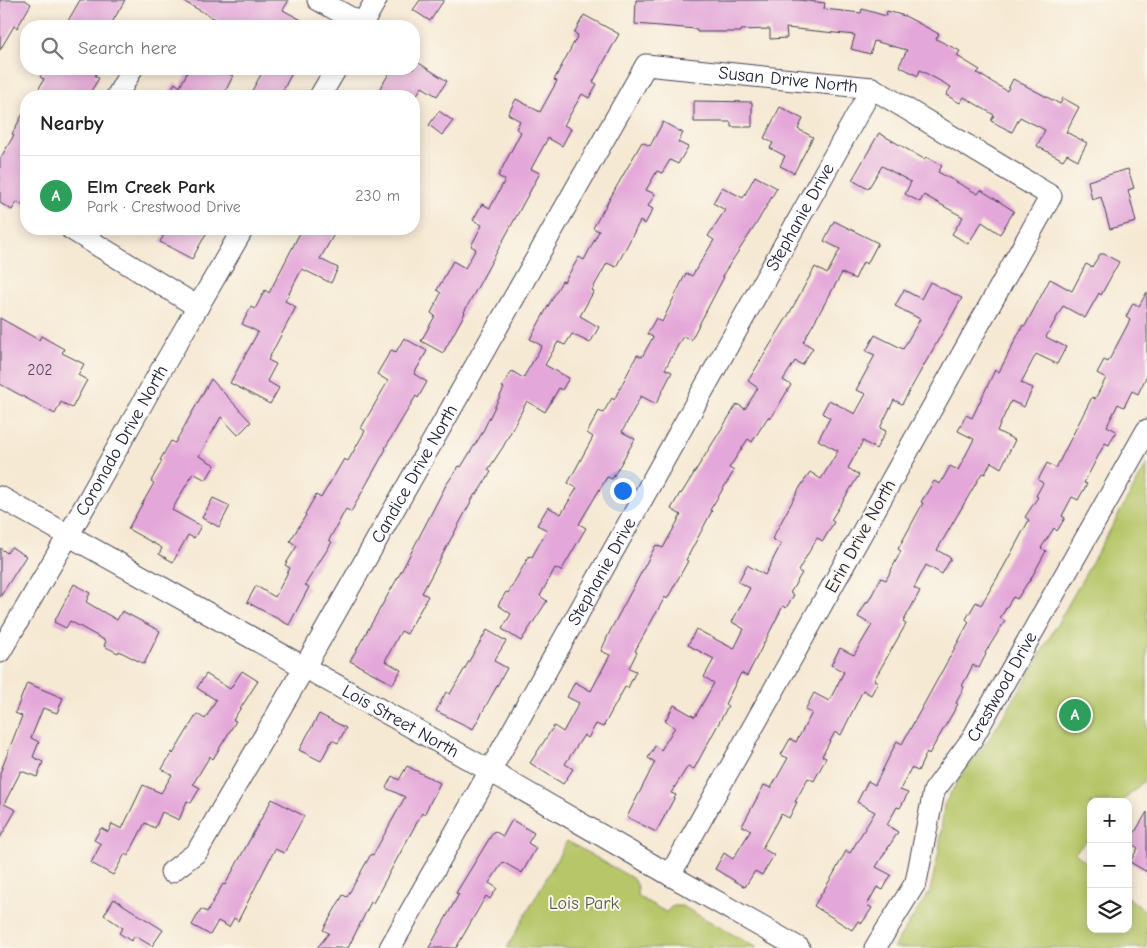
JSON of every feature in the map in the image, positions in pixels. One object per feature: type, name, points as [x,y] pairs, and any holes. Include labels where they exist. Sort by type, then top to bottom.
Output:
[{"type":"street","points":[[318,0],[352,20]]},
{"type":"street","points":[[364,20],[376,0]]},
{"type":"street","name":"Susan Drive North","points":[[646,66],[872,88],[1051,196]]},
{"type":"street","name":"Candice Drive North","points":[[171,872],[197,852],[304,668],[646,66]]},
{"type":"street","points":[[120,90],[129,75]]},
{"type":"street","points":[[324,90],[332,75]]},
{"type":"street","name":"Stephanie Drive","points":[[390,948],[872,88]]},
{"type":"street","name":"Erin Drive North","points":[[670,876],[1051,196]]},
{"type":"street","points":[[81,235],[198,307]]},
{"type":"street","name":"Coronado Drive North","points":[[0,652],[240,235]]},
{"type":"street","name":"Crestwood Drive","points":[[875,948],[916,882],[934,791],[972,739],[1147,430]]},
{"type":"street","name":"Lois Street North","points":[[0,497],[490,771],[670,876],[799,948]]},
{"type":"green space","points":[[1147,464],[1147,778],[1126,798],[1087,798],[1087,840],[1075,853],[1087,863],[1087,933],[1132,933],[1132,900],[1147,913],[1147,948],[893,948],[930,891],[939,851],[944,805],[960,777],[985,745],[1023,685]]},
{"type":"green space","name":"Lois Park","points":[[567,841],[632,878],[638,886],[637,896],[666,912],[672,906],[682,906],[757,948],[507,948]]},
{"type":"building","points":[[0,0],[25,0],[31,4],[17,28],[14,26],[0,50]]},
{"type":"building","points":[[80,0],[125,0],[113,20],[68,20]]},
{"type":"building","points":[[181,0],[289,0],[283,10],[301,20],[217,20]]},
{"type":"building","points":[[420,0],[444,0],[430,21],[413,10]]},
{"type":"building","points":[[636,0],[799,0],[825,3],[824,9],[861,13],[862,9],[886,16],[887,11],[905,16],[939,34],[936,39],[960,51],[957,56],[980,70],[977,73],[1007,91],[1013,79],[1060,104],[1063,98],[1079,107],[1066,132],[1087,143],[1078,160],[1067,154],[1063,160],[1037,146],[1045,130],[1020,117],[1012,132],[991,121],[994,115],[964,97],[960,103],[946,95],[951,87],[920,70],[918,76],[899,66],[907,50],[874,41],[870,54],[851,49],[855,35],[786,28],[787,38],[770,39],[770,29],[741,30],[741,32],[697,32],[697,29],[635,24]]},
{"type":"building","points":[[584,15],[619,34],[593,82],[597,84],[589,98],[582,94],[564,125],[571,129],[562,146],[548,138],[531,169],[540,173],[443,353],[421,341],[435,316],[431,313],[441,293],[437,290],[453,261],[465,268],[476,249],[471,246],[482,225],[473,220],[482,204],[490,208],[505,180],[498,176],[521,132],[516,129],[520,121],[508,114],[516,99],[540,112],[557,81],[554,80],[578,35],[574,33]]},
{"type":"building","points":[[420,64],[447,81],[437,96],[422,87],[420,90],[379,90],[388,75],[420,75]]},
{"type":"building","points":[[41,75],[96,75],[99,78],[92,90],[38,90],[44,79],[40,77]]},
{"type":"building","points":[[186,75],[233,76],[226,90],[171,90],[175,83],[180,87]]},
{"type":"building","points":[[261,75],[291,75],[283,90],[252,90]]},
{"type":"building","points":[[694,101],[752,102],[752,127],[731,127],[731,122],[694,122]]},
{"type":"building","points":[[780,107],[803,119],[798,129],[813,137],[794,173],[780,166],[785,156],[770,148],[773,143],[764,138]]},
{"type":"building","points":[[439,111],[453,121],[442,135],[429,125]]},
{"type":"building","points":[[20,119],[20,204],[17,202],[12,210],[0,203],[0,159],[14,135],[12,134]]},
{"type":"building","points":[[663,122],[683,133],[678,142],[688,147],[678,164],[670,160],[662,173],[657,171],[646,190],[655,194],[648,206],[653,209],[645,224],[640,221],[616,267],[607,263],[592,290],[594,291],[580,316],[599,327],[590,343],[572,334],[565,345],[558,342],[545,365],[569,378],[562,390],[559,388],[545,412],[527,401],[503,447],[488,470],[491,472],[477,494],[475,494],[422,593],[428,596],[407,634],[401,631],[385,661],[401,670],[393,684],[350,661],[401,572],[446,485],[459,466],[461,467],[481,435],[504,388],[502,387],[512,371],[523,378],[542,346],[530,339],[562,281],[564,282],[579,257],[584,260],[599,231],[593,228],[642,142],[650,146]]},
{"type":"building","points":[[879,133],[924,159],[926,157],[942,166],[938,172],[978,194],[981,190],[1014,211],[1000,234],[982,222],[968,244],[952,234],[963,217],[924,195],[920,202],[905,194],[911,182],[882,166],[868,189],[852,180]]},
{"type":"building","points":[[1128,169],[1134,188],[1128,190],[1136,222],[1110,229],[1101,197],[1092,200],[1088,181]]},
{"type":"building","points":[[755,176],[777,188],[722,276],[724,277],[691,340],[683,336],[665,369],[672,372],[656,404],[641,396],[622,432],[635,439],[612,479],[607,477],[579,524],[586,528],[561,571],[555,568],[540,596],[547,601],[521,641],[502,629],[511,614],[498,605],[506,592],[508,593],[529,556],[532,557],[547,530],[537,525],[548,507],[561,514],[577,488],[568,483],[593,437],[587,433],[599,411],[603,413],[612,398],[614,400],[637,355],[642,357],[653,337],[647,334],[656,318],[662,322],[686,273],[692,276],[714,240],[708,236],[725,210],[713,203],[722,187],[743,198]]},
{"type":"building","points":[[834,221],[878,243],[867,264],[863,262],[855,279],[842,273],[803,342],[813,348],[802,365],[795,361],[783,380],[791,385],[771,418],[768,417],[752,442],[748,439],[729,468],[734,471],[710,510],[712,511],[686,560],[688,561],[667,599],[665,597],[635,651],[637,652],[629,668],[636,671],[628,688],[625,687],[603,727],[596,724],[588,738],[584,735],[565,764],[573,769],[563,784],[530,763],[554,726],[563,732],[579,703],[567,697],[575,682],[591,691],[610,655],[601,651],[610,631],[656,545],[663,548],[681,515],[671,509],[680,493],[737,404],[745,409],[758,388],[748,381],[815,267],[827,274],[840,249],[824,241]]},
{"type":"building","points":[[164,235],[205,235],[192,259],[160,242]]},
{"type":"building","points":[[299,235],[334,235],[320,259],[338,268],[331,283],[302,269],[285,301],[296,307],[268,360],[276,364],[267,381],[279,388],[270,404],[230,383],[258,332],[242,324],[251,307],[255,309],[265,290],[269,293]]},
{"type":"building","points":[[1100,254],[1104,254],[1119,262],[1101,295],[1099,293],[1085,318],[1063,306],[1046,337],[1066,347],[1057,364],[1036,354],[1021,383],[1033,388],[1024,407],[1011,401],[997,431],[1015,440],[1001,468],[991,462],[985,474],[982,473],[937,550],[951,558],[942,574],[926,565],[914,588],[920,591],[903,622],[906,624],[874,680],[878,682],[871,695],[863,690],[841,735],[835,732],[822,756],[826,758],[814,781],[808,778],[789,818],[781,814],[762,848],[774,855],[762,875],[755,871],[745,887],[715,869],[724,853],[733,859],[751,830],[742,826],[764,785],[771,788],[788,758],[781,755],[790,739],[796,742],[812,713],[805,710],[814,693],[829,701],[844,672],[831,665],[840,648],[854,655],[872,625],[858,617],[881,578],[886,580],[901,551],[898,549],[923,503],[921,502],[934,481],[940,484],[950,466],[958,470],[974,439],[958,431],[966,415],[972,418],[995,370],[999,372],[1023,325],[1025,326],[1050,279],[1072,291],[1086,264],[1092,267]]},
{"type":"building","points":[[930,282],[962,298],[902,404],[894,400],[880,428],[886,431],[876,449],[863,441],[848,468],[859,475],[831,520],[834,522],[823,541],[817,538],[798,571],[802,573],[790,593],[794,595],[786,608],[783,606],[747,676],[741,673],[725,704],[728,706],[694,769],[688,766],[671,793],[676,795],[656,832],[627,817],[655,762],[648,758],[655,746],[661,750],[675,727],[665,721],[674,705],[695,717],[714,683],[704,677],[714,659],[688,645],[696,629],[734,649],[744,629],[732,622],[750,588],[738,582],[747,565],[765,575],[781,544],[772,539],[799,489],[810,472],[821,479],[838,451],[818,440],[830,418],[822,413],[829,400],[855,414],[866,394],[856,390],[875,355],[866,351],[875,335],[903,349],[920,319],[895,306],[904,290],[921,299]]},
{"type":"building","points":[[1147,292],[1147,375],[1138,394],[1132,391],[1124,407],[1118,404],[1107,426],[1116,431],[1109,445],[1105,443],[1084,483],[1087,484],[1078,500],[1072,497],[1062,516],[1065,518],[1057,531],[1054,528],[1041,548],[1046,551],[1029,582],[1017,599],[1013,597],[1000,618],[1005,621],[985,653],[979,668],[973,665],[962,686],[964,687],[956,703],[958,704],[929,754],[927,752],[918,771],[911,768],[900,790],[908,793],[900,808],[897,807],[887,825],[898,832],[876,867],[891,875],[883,890],[877,887],[867,905],[872,908],[862,923],[858,921],[852,930],[814,906],[846,851],[850,853],[875,812],[857,802],[868,781],[875,785],[897,741],[902,744],[969,622],[966,619],[976,602],[981,605],[1003,568],[1029,520],[1025,517],[1038,497],[1036,496],[1043,483],[1038,480],[1047,463],[1056,468],[1092,397],[1095,399],[1106,378],[1097,373],[1104,360],[1108,362],[1130,320],[1126,317],[1133,303],[1139,306]]},
{"type":"building","points":[[0,318],[39,340],[41,336],[64,349],[62,353],[84,364],[78,375],[87,380],[72,408],[61,402],[55,414],[0,384]]},
{"type":"building","points":[[404,338],[427,351],[414,374],[427,382],[418,398],[416,396],[385,448],[351,512],[346,509],[329,540],[332,542],[305,585],[309,587],[289,625],[247,602],[256,586],[275,597],[290,568],[285,565],[297,546],[290,541],[316,495],[321,498],[344,459],[348,461],[365,431],[361,428],[388,381],[377,374],[391,350],[396,352]]},
{"type":"building","points":[[211,379],[251,422],[238,435],[221,417],[199,456],[215,465],[206,480],[193,473],[172,510],[201,526],[194,538],[188,535],[173,562],[159,554],[162,548],[128,529],[154,483],[151,481],[162,461],[160,460],[171,441],[175,443]]},
{"type":"building","points":[[213,498],[230,506],[219,527],[202,518]]},
{"type":"building","points":[[11,547],[26,556],[0,597],[0,548],[7,553]]},
{"type":"building","points":[[74,584],[90,593],[86,602],[117,620],[122,611],[160,631],[144,664],[119,651],[118,653],[104,646],[106,641],[70,621],[66,628],[54,622]]},
{"type":"building","points":[[487,630],[506,641],[494,661],[507,668],[473,729],[436,711],[446,692],[450,694]]},
{"type":"building","points":[[242,671],[258,681],[233,720],[236,721],[213,759],[210,756],[193,784],[200,788],[191,803],[187,801],[179,820],[162,812],[155,828],[145,823],[128,856],[125,854],[113,875],[91,863],[101,844],[94,840],[101,828],[108,832],[112,824],[122,829],[143,785],[161,793],[172,775],[162,769],[197,714],[205,719],[216,700],[197,688],[206,674],[230,689]]},
{"type":"building","points":[[27,683],[63,698],[57,713],[43,708],[31,738],[39,742],[33,757],[43,762],[37,777],[21,771],[4,804],[16,810],[0,838],[0,773],[22,716],[15,713]]},
{"type":"building","points":[[319,714],[346,728],[338,743],[332,740],[321,761],[299,750]]},
{"type":"building","points":[[407,766],[440,783],[424,815],[422,813],[373,903],[371,902],[348,948],[317,948],[329,933],[323,930],[343,895],[347,897],[405,797],[386,788],[392,776],[399,780]]},
{"type":"building","points":[[272,799],[304,816],[284,853],[275,849],[238,921],[234,918],[229,927],[218,921],[210,935],[192,925],[201,909],[207,912],[223,884],[225,885]]},
{"type":"building","points":[[1147,812],[1147,872],[1132,863],[1132,858],[1138,848],[1132,844],[1132,837]]},
{"type":"building","points":[[512,820],[534,833],[528,843],[536,848],[522,873],[503,862],[489,883],[497,888],[490,899],[486,896],[456,948],[429,948],[459,894],[456,893],[494,831],[503,836]]},
{"type":"building","points":[[114,899],[163,930],[152,946],[135,936],[131,941],[119,933],[123,928],[104,915]]},
{"type":"place","name":"Elm Creek Park","points":[[1075,715]]}]
